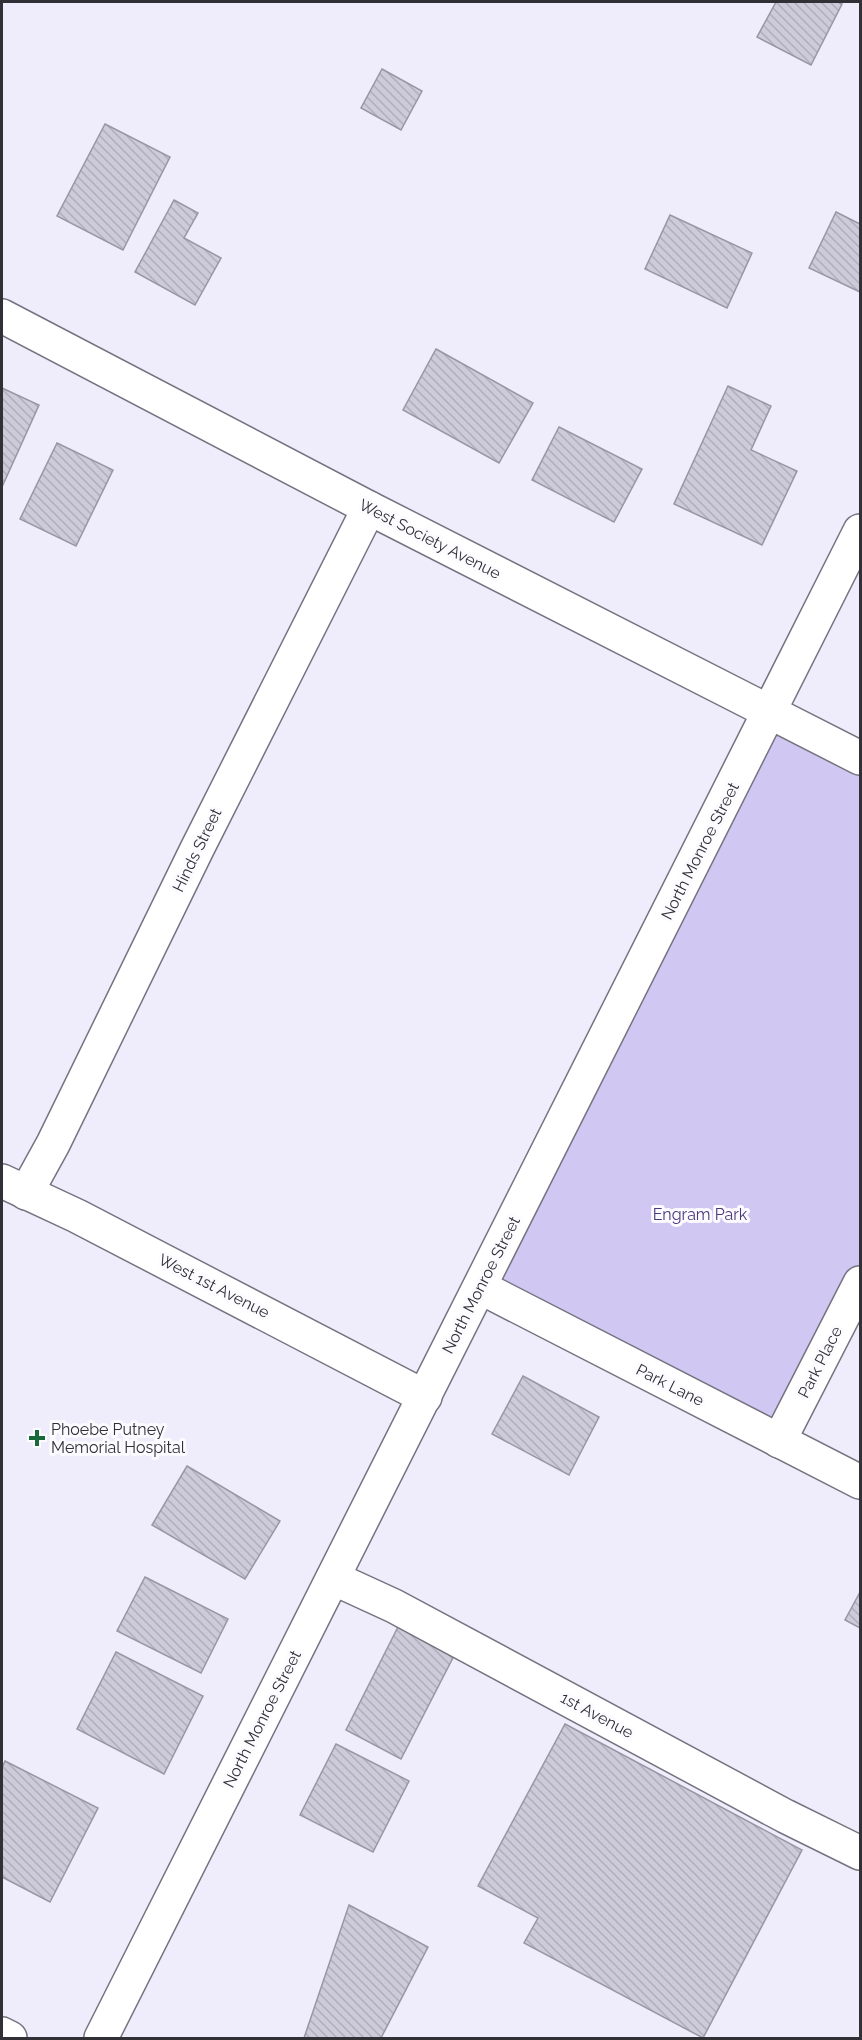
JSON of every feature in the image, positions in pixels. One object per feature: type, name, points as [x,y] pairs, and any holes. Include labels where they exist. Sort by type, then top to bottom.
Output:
[{"type":"street","name":"West Society Avenue","points":[[2,316],[369,508],[861,758]]},
{"type":"street","name":"Hinds Street","points":[[14,1187],[53,1144],[197,849],[369,508]]},
{"type":"street","name":"North Monroe Street","points":[[101,2038],[861,531]]},
{"type":"street","name":"West 1st Avenue","points":[[14,1187],[77,1216],[425,1397]]},
{"type":"street","name":"Park Place","points":[[778,1441],[861,1283]]},
{"type":"street","name":"Park Lane","points":[[480,1287],[861,1482]]},
{"type":"street","name":"1st Avenue","points":[[333,1578],[394,1606],[785,1816],[861,1852]]},
{"type":"street","points":[[2,2034],[10,2038]]},
{"type":"green space","name":"Engram Park","points":[[770,716],[860,760],[860,1276],[777,1436],[484,1285]]},
{"type":"building","points":[[776,2],[838,2],[842,4],[811,65],[757,37]]},
{"type":"building","points":[[382,69],[422,91],[401,130],[361,108]]},
{"type":"building","points":[[105,124],[170,157],[123,250],[57,216]]},
{"type":"building","points":[[174,200],[198,213],[184,238],[221,258],[195,305],[135,272]]},
{"type":"building","points":[[836,212],[860,224],[860,292],[809,268]]},
{"type":"building","points":[[670,215],[752,253],[727,308],[645,269]]},
{"type":"building","points":[[436,349],[533,403],[499,463],[403,410]]},
{"type":"building","points":[[728,386],[771,406],[751,450],[797,471],[762,545],[674,504]]},
{"type":"building","points":[[2,388],[39,405],[2,487]]},
{"type":"building","points":[[559,427],[642,469],[614,522],[532,480]]},
{"type":"building","points":[[57,443],[113,470],[76,546],[20,519]]},
{"type":"building","points":[[523,1376],[599,1417],[569,1475],[492,1434]]},
{"type":"building","points":[[187,1466],[280,1521],[245,1579],[152,1525]]},
{"type":"building","points":[[145,1577],[228,1619],[201,1673],[117,1631]]},
{"type":"building","points":[[860,1592],[860,1628],[845,1620]]},
{"type":"building","points":[[404,1615],[460,1644],[401,1759],[346,1730]]},
{"type":"building","points":[[116,1652],[203,1696],[164,1774],[77,1729]]},
{"type":"building","points":[[565,1724],[802,1850],[703,2038],[524,1943],[538,1918],[478,1886]]},
{"type":"building","points":[[336,1744],[409,1781],[373,1852],[300,1815]]},
{"type":"building","points":[[5,1761],[98,1808],[50,1902],[2,1877],[2,1768]]},
{"type":"building","points":[[349,1905],[428,1947],[381,2038],[304,2038]]},
{"type":"place","name":"Phoebe Putney Memorial Hospital","points":[[37,1438]]}]
